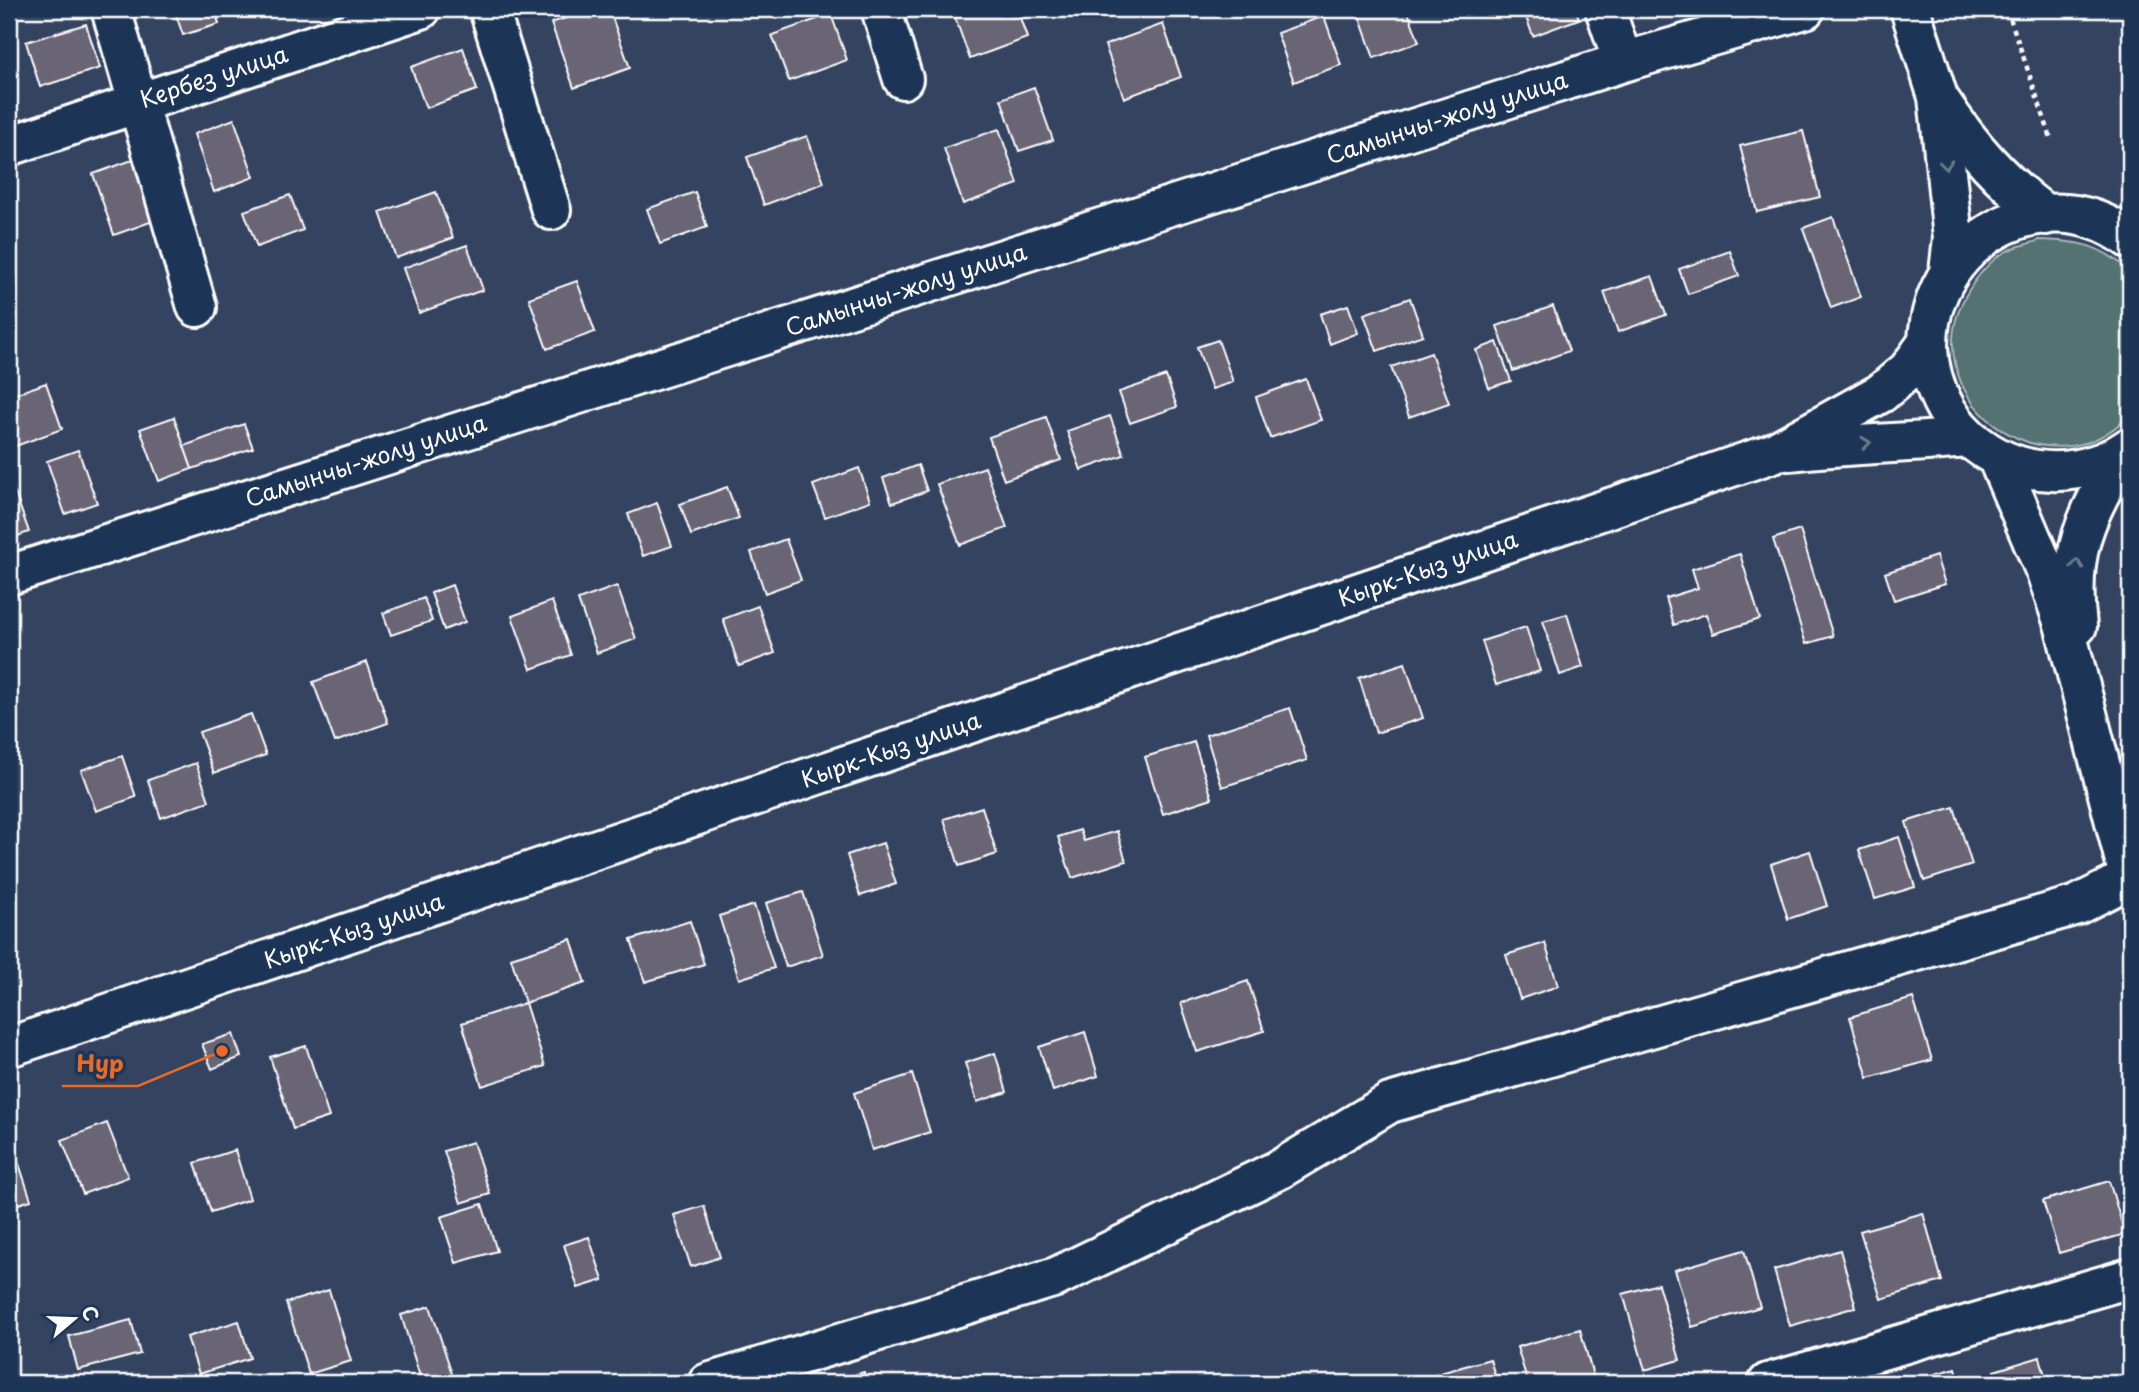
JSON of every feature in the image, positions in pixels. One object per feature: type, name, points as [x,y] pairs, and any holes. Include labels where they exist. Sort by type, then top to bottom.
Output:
[{"type":"street","points":[[111,9],[197,307]]},
{"type":"street","name":"Кербез улица","points":[[9,146],[421,9]]},
{"type":"street","points":[[489,9],[551,210]]},
{"type":"street","points":[[881,9],[903,79]]},
{"type":"street","points":[[1605,9],[1623,62]]},
{"type":"street","name":"Самынчы-жолу улица","points":[[9,575],[1623,62],[1805,9]]},
{"type":"street","points":[[1910,9],[1938,97],[1953,237],[1949,272]]},
{"type":"street","points":[[1938,97],[1966,139],[2000,179],[2046,215]]},
{"type":"street","points":[[708,1383],[1056,1277],[1280,1169],[1390,1103],[2077,905],[2130,878],[2087,705],[2048,575],[1983,447],[1940,397],[1929,361],[1928,342],[1933,306],[1949,272],[1974,244],[1989,233],[2007,224],[2046,215],[2085,218],[2105,225],[2130,239]]},
{"type":"street","name":"Кырк-Кыз улица","points":[[9,1047],[1773,453],[1881,393],[1908,370],[1928,342]]},
{"type":"street","name":"Кырк-Кыз улица","points":[[1773,453],[1880,441],[1983,447]]},
{"type":"street","points":[[1983,447],[2029,469],[2066,471],[2105,462],[2127,450]]},
{"type":"street","points":[[2087,705],[2075,615],[2079,536],[2091,507],[2127,450]]},
{"type":"street","points":[[1768,1383],[2130,1278]]},
{"type":"path","points":[[2007,9],[2052,142]]},
{"type":"green space","points":[[2040,240],[2089,246],[2109,255],[2130,271],[2130,414],[2097,438],[2061,447],[2026,441],[1994,424],[1970,398],[1955,366],[1954,329],[1973,284],[1985,269],[2005,252]]},
{"type":"building","points":[[174,9],[215,9],[219,24],[183,35]]},
{"type":"building","points":[[592,9],[609,9],[630,68],[574,88],[551,23]]},
{"type":"building","points":[[952,9],[1017,9],[1027,38],[970,59]]},
{"type":"building","points":[[1407,9],[1419,42],[1374,58],[1357,10]]},
{"type":"building","points":[[1523,9],[1576,9],[1579,19],[1533,36]]},
{"type":"building","points":[[831,14],[847,60],[789,81],[772,35]]},
{"type":"building","points":[[1324,16],[1341,65],[1294,82],[1277,33]]},
{"type":"building","points":[[86,24],[100,68],[40,87],[26,42]]},
{"type":"building","points":[[1163,24],[1181,77],[1124,98],[1105,45]]},
{"type":"building","points":[[463,48],[477,90],[426,108],[411,67]]},
{"type":"building","points":[[1034,87],[1053,140],[1019,151],[1001,99]]},
{"type":"building","points":[[234,119],[254,177],[214,192],[194,134]]},
{"type":"building","points":[[999,129],[1018,184],[963,204],[944,148]]},
{"type":"building","points":[[1803,131],[1820,197],[1757,212],[1740,146]]},
{"type":"building","points":[[807,136],[824,183],[764,205],[747,157]]},
{"type":"building","points":[[149,154],[170,215],[114,235],[93,174]]},
{"type":"building","points":[[436,192],[453,238],[396,258],[380,212]]},
{"type":"building","points":[[695,192],[707,227],[660,244],[647,209]]},
{"type":"building","points":[[290,195],[303,230],[257,247],[244,211]]},
{"type":"building","points":[[1833,217],[1861,297],[1831,308],[1803,228]]},
{"type":"building","points":[[467,245],[483,290],[419,313],[403,268]]},
{"type":"building","points":[[1730,251],[1739,276],[1688,294],[1679,269]]},
{"type":"building","points":[[1652,276],[1666,315],[1618,332],[1604,292]]},
{"type":"building","points":[[577,281],[595,332],[547,349],[529,298]]},
{"type":"building","points":[[1410,298],[1423,335],[1377,351],[1364,314]]},
{"type":"building","points":[[1348,305],[1358,333],[1330,344],[1320,314]]},
{"type":"building","points":[[1553,306],[1569,351],[1513,371],[1497,326]]},
{"type":"building","points":[[1218,340],[1233,382],[1212,389],[1197,347]]},
{"type":"building","points":[[1497,342],[1511,381],[1489,388],[1476,350]]},
{"type":"building","points":[[1431,353],[1449,403],[1409,417],[1391,367]]},
{"type":"building","points":[[1166,376],[1177,407],[1130,423],[1119,392]]},
{"type":"building","points":[[1306,379],[1321,420],[1270,438],[1256,397]]},
{"type":"building","points":[[46,383],[62,429],[13,447],[9,434],[9,396]]},
{"type":"building","points":[[1110,416],[1124,455],[1081,470],[1067,431]]},
{"type":"building","points":[[174,417],[192,469],[159,481],[140,429]]},
{"type":"building","points":[[1046,417],[1061,460],[1004,480],[989,437]]},
{"type":"building","points":[[244,424],[253,448],[192,469],[184,446]]},
{"type":"building","points":[[78,450],[97,503],[65,514],[47,461]]},
{"type":"building","points":[[918,465],[927,491],[892,503],[883,478]]},
{"type":"building","points":[[985,467],[1007,528],[960,545],[937,484]]},
{"type":"building","points":[[859,468],[870,501],[825,517],[813,485]]},
{"type":"building","points":[[9,476],[29,532],[9,539]]},
{"type":"building","points":[[727,487],[739,518],[691,535],[680,504]]},
{"type":"building","points":[[657,503],[672,546],[643,556],[628,514]]},
{"type":"building","points":[[1800,530],[1833,636],[1806,644],[1773,539]]},
{"type":"building","points":[[786,539],[801,580],[765,593],[751,552]]},
{"type":"building","points":[[1740,554],[1760,619],[1713,634],[1706,614],[1674,625],[1666,598],[1698,588],[1692,569]]},
{"type":"building","points":[[1936,556],[1945,584],[1894,600],[1885,573]]},
{"type":"building","points":[[452,585],[465,622],[444,630],[431,593]]},
{"type":"building","points":[[617,586],[636,639],[597,653],[578,600]]},
{"type":"building","points":[[424,598],[432,621],[391,635],[383,613]]},
{"type":"building","points":[[552,601],[571,655],[531,669],[512,616]]},
{"type":"building","points":[[758,606],[775,653],[739,666],[723,619]]},
{"type":"building","points":[[1567,614],[1583,667],[1560,675],[1543,621]]},
{"type":"building","points":[[1526,627],[1540,671],[1496,685],[1482,641]]},
{"type":"building","points":[[367,662],[388,723],[335,742],[313,682]]},
{"type":"building","points":[[1405,663],[1423,718],[1376,733],[1359,678]]},
{"type":"building","points":[[1290,708],[1307,760],[1222,787],[1206,735]]},
{"type":"building","points":[[251,714],[266,755],[214,773],[199,732]]},
{"type":"building","points":[[1194,742],[1212,798],[1163,814],[1145,757]]},
{"type":"building","points":[[122,756],[136,797],[96,811],[81,770]]},
{"type":"building","points":[[196,763],[209,801],[161,818],[148,780]]},
{"type":"building","points":[[982,807],[997,854],[959,866],[944,819]]},
{"type":"building","points":[[1954,807],[1972,865],[1924,881],[1906,822]]},
{"type":"building","points":[[1080,830],[1084,841],[1117,831],[1126,861],[1072,878],[1058,837]]},
{"type":"building","points":[[1899,837],[1915,887],[1875,899],[1859,850]]},
{"type":"building","points":[[883,843],[896,884],[860,896],[847,855]]},
{"type":"building","points":[[1810,851],[1827,906],[1788,919],[1771,864]]},
{"type":"building","points":[[803,892],[823,955],[786,967],[766,903]]},
{"type":"building","points":[[754,905],[774,968],[739,979],[719,916]]},
{"type":"building","points":[[690,921],[704,964],[645,982],[631,940]]},
{"type":"building","points":[[571,939],[585,983],[525,1003],[511,958]]},
{"type":"building","points":[[1545,943],[1558,986],[1520,999],[1506,955]]},
{"type":"building","points":[[1248,981],[1264,1031],[1197,1052],[1181,1003]]},
{"type":"building","points":[[1913,998],[1932,1060],[1868,1078],[1850,1017]]},
{"type":"building","points":[[525,1003],[545,1066],[482,1086],[462,1023]]},
{"type":"building","points":[[1085,1032],[1098,1076],[1053,1091],[1039,1047]]},
{"type":"building","points":[[233,1034],[241,1057],[212,1069],[202,1044]]},
{"type":"building","points":[[306,1046],[329,1117],[293,1129],[270,1057]]},
{"type":"building","points":[[995,1053],[1007,1092],[977,1102],[965,1063]]},
{"type":"building","points":[[912,1074],[930,1132],[872,1150],[854,1093]]},
{"type":"building","points":[[107,1123],[128,1177],[83,1194],[62,1140]]},
{"type":"building","points":[[473,1142],[490,1194],[461,1203],[444,1151]]},
{"type":"building","points":[[235,1150],[250,1199],[211,1212],[195,1163]]},
{"type":"building","points":[[15,1152],[31,1200],[9,1207],[9,1154]]},
{"type":"building","points":[[2109,1181],[2125,1234],[2059,1253],[2043,1201]]},
{"type":"building","points":[[482,1204],[497,1251],[456,1263],[441,1217]]},
{"type":"building","points":[[704,1206],[720,1257],[691,1267],[674,1215]]},
{"type":"building","points":[[1923,1213],[1942,1281],[1881,1299],[1860,1231]]},
{"type":"building","points":[[589,1237],[603,1280],[578,1288],[564,1245]]},
{"type":"building","points":[[1744,1250],[1760,1307],[1692,1327],[1675,1270]]},
{"type":"building","points":[[1840,1250],[1856,1307],[1790,1326],[1774,1270]]},
{"type":"building","points":[[1658,1284],[1680,1360],[1645,1370],[1623,1294]]},
{"type":"building","points":[[329,1290],[351,1361],[309,1374],[286,1303]]},
{"type":"building","points":[[430,1306],[455,1383],[422,1383],[401,1315]]},
{"type":"building","points":[[131,1320],[140,1354],[78,1370],[69,1336]]},
{"type":"building","points":[[239,1321],[250,1358],[199,1374],[187,1337]]},
{"type":"building","points":[[1580,1329],[1595,1383],[1528,1383],[1517,1347]]},
{"type":"building","points":[[2040,1357],[2047,1383],[1997,1383],[1994,1371]]},
{"type":"building","points":[[1490,1359],[1497,1383],[1439,1383],[1437,1374]]},
{"type":"building","points":[[1956,1368],[1960,1383],[1903,1383]]},
{"type":"building","points":[[864,1372],[867,1383],[832,1381]]},
{"type":"place","name":"Нур","points":[[222,1051]]}]
